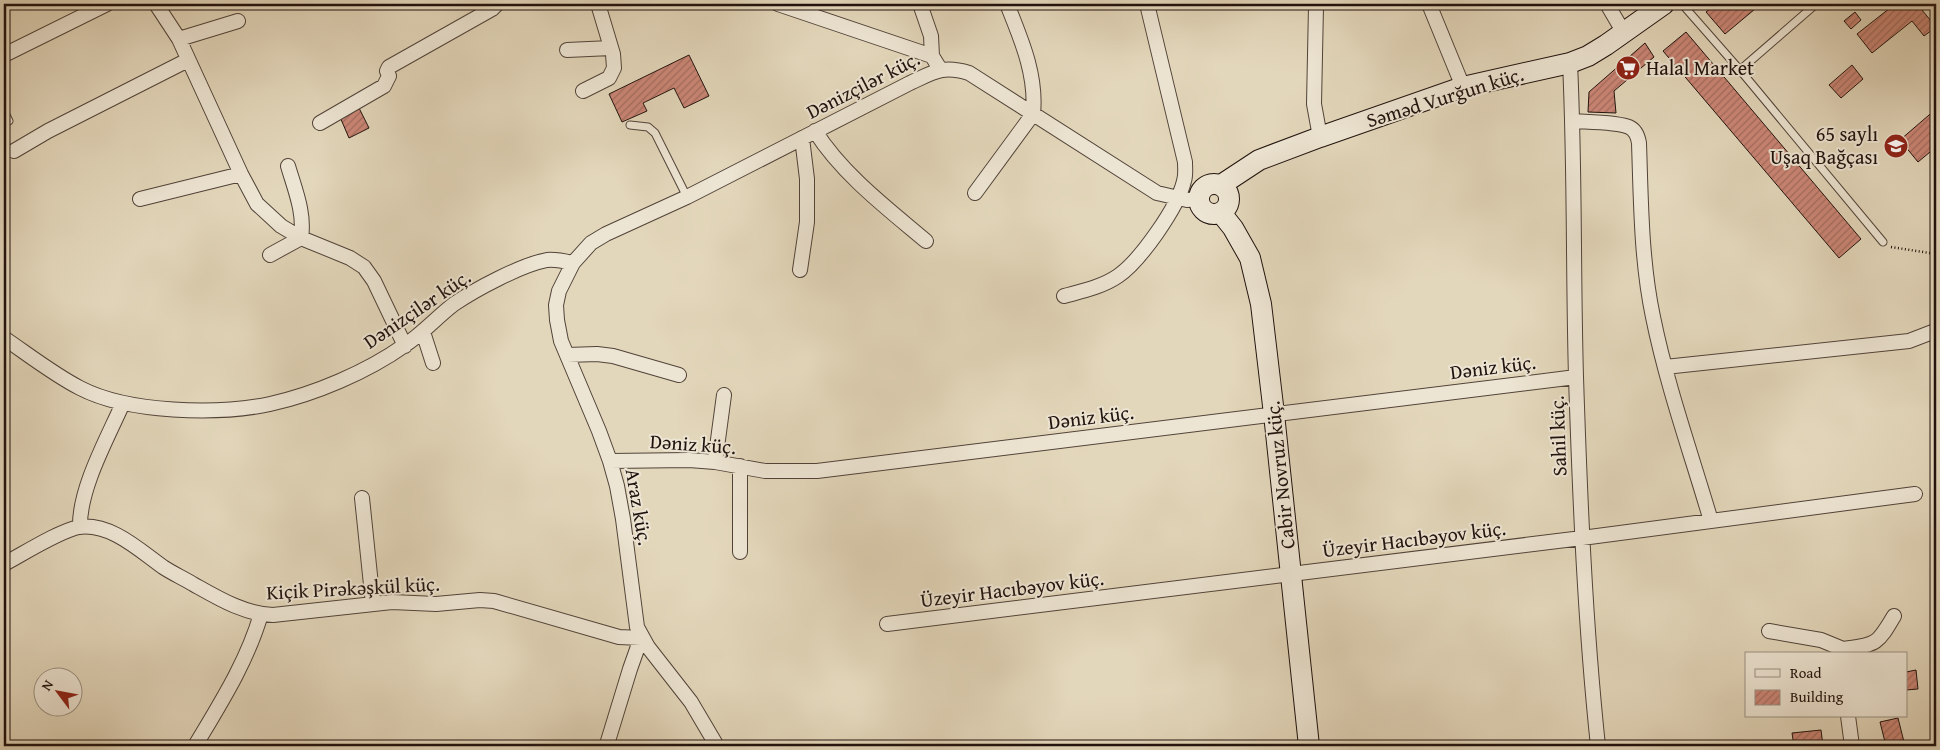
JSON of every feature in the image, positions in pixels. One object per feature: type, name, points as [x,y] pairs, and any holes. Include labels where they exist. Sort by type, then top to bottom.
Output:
[{"type":"main road","name":"Səməd Vurğun küç.","points":[[1221,185],[1259,160],[1320,136],[1463,87],[1570,63],[1600,49],[1664,4]]},
{"type":"main road","points":[[1211,184],[1221,185],[1229,196],[1229,203],[1221,213],[1208,214],[1203,210],[1199,199],[1200,194],[1206,186],[1211,184]]},
{"type":"main road","name":"Cabir Novruz küç.","points":[[1221,213],[1242,242],[1254,274],[1260,304],[1274,414],[1309,746]]},
{"type":"street","points":[[4,55],[107,4]]},
{"type":"street","points":[[156,4],[179,39],[241,174],[257,204],[281,226],[301,238],[350,258],[364,267],[374,281],[405,346]]},
{"type":"street","points":[[320,123],[384,86],[389,76],[389,67],[492,9],[497,4]]},
{"type":"street","points":[[583,91],[609,78],[614,68],[611,48],[598,4]]},
{"type":"street","points":[[778,4],[932,56]]},
{"type":"street","points":[[920,4],[931,36],[932,56],[940,69]]},
{"type":"street","points":[[975,193],[1034,114],[1035,99],[1032,75],[1022,42],[1007,4]]},
{"type":"street","points":[[1064,296],[1105,283],[1132,265],[1145,250],[1178,198],[1184,182],[1185,162],[1147,4]]},
{"type":"street","points":[[1429,4],[1463,87]]},
{"type":"street","points":[[1606,4],[1624,33]]},
{"type":"street","points":[[1316,6],[1314,104],[1320,136]]},
{"type":"street","points":[[179,39],[238,21]]},
{"type":"street","points":[[567,50],[611,48]]},
{"type":"street","points":[[14,151],[48,131],[188,60]]},
{"type":"street","name":"Sahil küç.","points":[[1570,63],[1573,121],[1576,377],[1582,538],[1598,746]]},
{"type":"street","name":"Dәnizçilәr küç.","points":[[573,263],[590,242],[687,197],[940,69],[955,69],[969,73],[1156,193],[1188,200],[1199,199]]},
{"type":"street","points":[[1573,121],[1623,125],[1631,128],[1638,135],[1640,143],[1643,252],[1652,316],[1665,367],[1711,521]]},
{"type":"street","points":[[815,131],[824,145],[877,200],[926,242]]},
{"type":"street","points":[[800,270],[807,222],[807,179],[802,138]]},
{"type":"street","points":[[288,166],[301,211],[303,225],[301,238]]},
{"type":"street","points":[[140,199],[241,174]]},
{"type":"street","points":[[270,256],[301,238]]},
{"type":"street","name":"Dənizçilər küç.","points":[[4,338],[80,388],[123,403],[162,409],[202,410],[270,404],[342,381],[405,346],[455,304],[512,273],[546,260],[573,263]]},
{"type":"street","name":"Araz küç.","points":[[573,263],[559,291],[556,305],[557,320],[561,341],[610,461],[623,519],[634,614],[641,638],[691,702],[717,746]]},
{"type":"street","points":[[1665,367],[1909,341],[1935,331]]},
{"type":"street","points":[[423,332],[433,363]]},
{"type":"street","points":[[567,355],[597,354],[613,356],[680,375]]},
{"type":"street","name":"Dәniz küç.","points":[[610,461],[688,460],[715,462],[765,471],[817,471],[1576,377]]},
{"type":"street","points":[[715,462],[724,395]]},
{"type":"street","points":[[4,564],[64,532],[80,527],[79,514],[82,497],[123,403]]},
{"type":"street","points":[[740,466],[740,552]]},
{"type":"street","name":"Üzeyir Hacıbəyov küç.","points":[[888,624],[1582,538],[1915,494]]},
{"type":"street","points":[[362,498],[373,604]]},
{"type":"street","name":"Kiçik Pirəkəşkül küç.","points":[[80,527],[94,528],[126,540],[164,568],[218,598],[246,610],[262,614],[274,615],[373,604],[436,604],[480,600],[494,602],[619,637],[641,638]]},
{"type":"street","points":[[195,746],[246,656],[262,614]]},
{"type":"street","points":[[1769,631],[1821,640],[1843,651],[1873,644],[1881,638],[1894,616]]},
{"type":"street","points":[[608,741],[641,638]]},
{"type":"street","points":[[1848,718],[1852,746]]},
{"type":"lane","points":[[1682,4],[1740,70],[1883,242]]},
{"type":"lane","points":[[1740,70],[1816,4]]},
{"type":"lane","points":[[4,111],[9,121]]},
{"type":"lane","points":[[630,124],[648,127],[655,133],[687,197]]},
{"type":"path","points":[[1883,242],[1892,247],[1936,254]]},
{"type":"building","points":[[1716,4],[1761,4],[1725,34],[1706,12]]},
{"type":"building","points":[[1895,4],[1917,4],[1936,27],[1924,36],[1912,21],[1872,53],[1857,34]]},
{"type":"building","points":[[1855,12],[1861,20],[1851,29],[1844,21]]},
{"type":"building","points":[[1686,32],[1861,239],[1839,258],[1663,51]]},
{"type":"building","points":[[1645,43],[1654,57],[1614,91],[1616,113],[1588,112],[1589,92]]},
{"type":"building","points":[[689,55],[709,96],[684,108],[674,88],[643,103],[647,111],[622,122],[609,94]]},
{"type":"building","points":[[1852,65],[1863,79],[1841,98],[1829,85]]},
{"type":"building","points":[[359,108],[369,128],[349,138],[340,117]]},
{"type":"building","points":[[1936,109],[1936,147],[1918,162],[1900,140]]},
{"type":"building","points":[[1916,670],[1918,689],[1908,690],[1908,672]]},
{"type":"building","points":[[1898,718],[1905,746],[1886,746],[1880,722]]},
{"type":"building","points":[[1821,730],[1823,746],[1794,746],[1792,733]]},
{"type":"place","name":"Halal Market","points":[[1628,68]]},
{"type":"place","name":"65 saylı Uşaq Bağçası","points":[[1896,146]]}]
